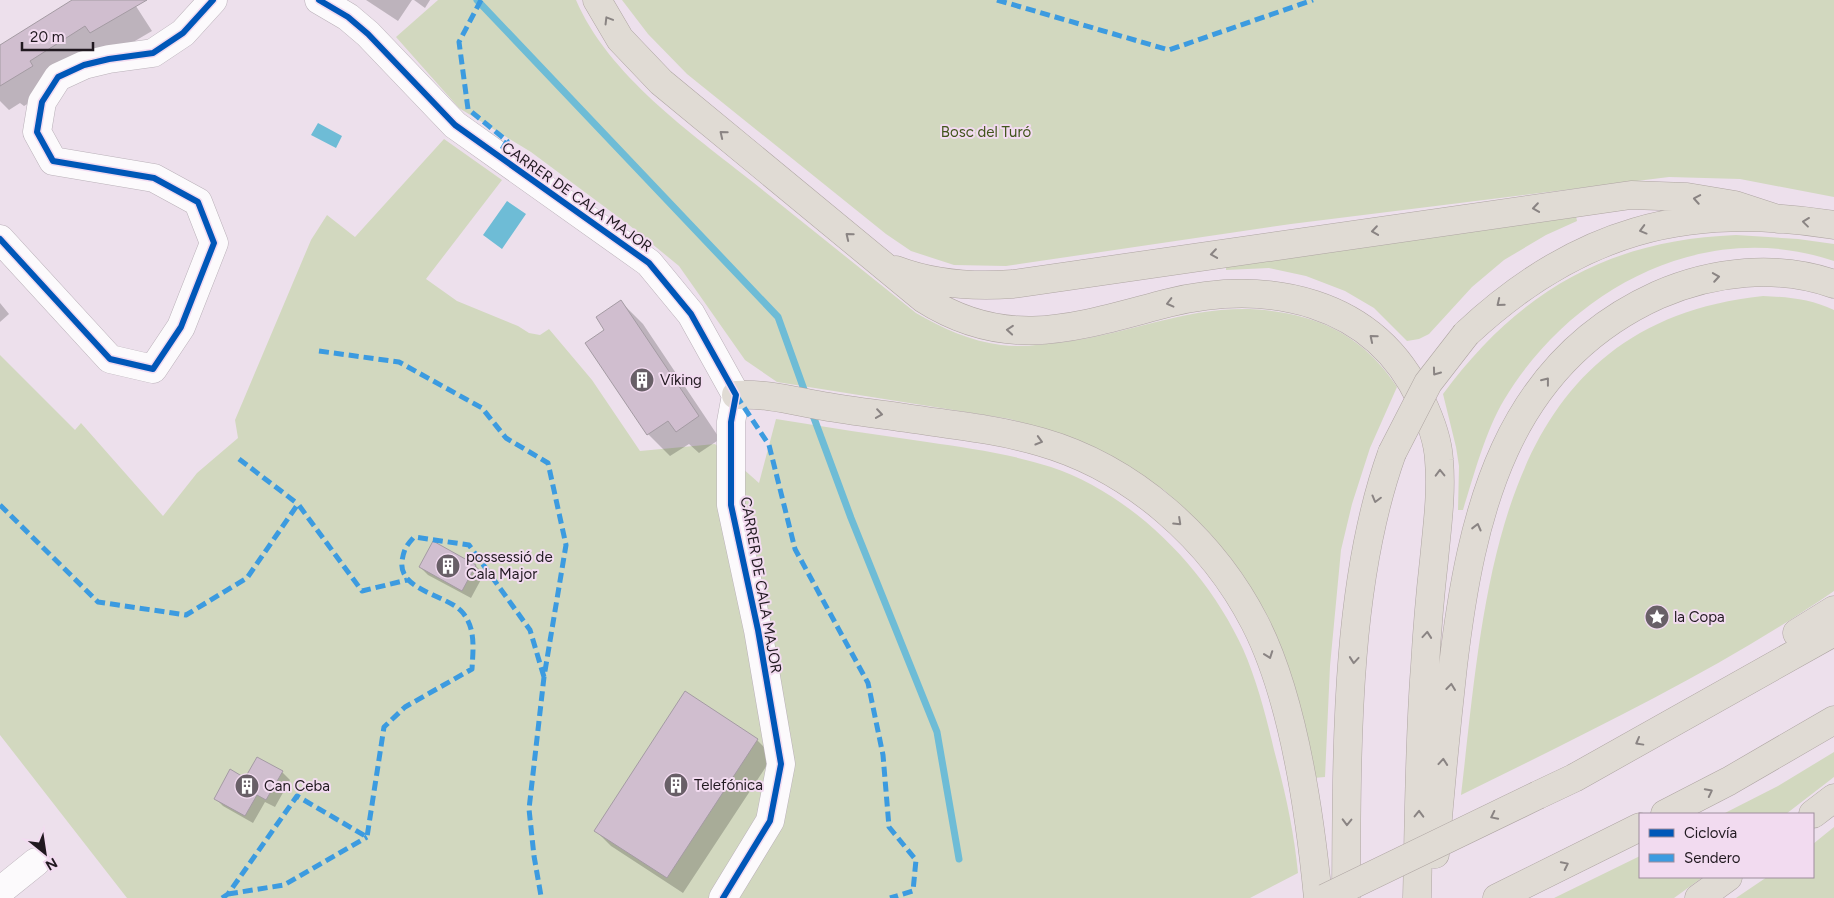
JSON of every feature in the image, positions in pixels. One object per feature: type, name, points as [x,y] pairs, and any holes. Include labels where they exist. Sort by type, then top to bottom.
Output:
[{"type":"highway","points":[[596,0],[620,39],[660,82],[924,299],[941,310],[976,325],[1007,330],[1066,328],[1211,295],[1246,292],[1283,296],[1310,303],[1355,324],[1396,359],[1417,392],[1428,417],[1439,459],[1437,529],[1420,730],[1417,898]]},
{"type":"highway","points":[[887,267],[915,277],[947,283],[992,286],[1013,284],[1631,195],[1687,197],[1735,205],[1778,218]]},
{"type":"highway","points":[[1346,898],[1348,773],[1357,620],[1373,510],[1392,453],[1428,383],[1466,334],[1496,306],[1562,261],[1619,236],[1657,226],[1698,220],[1748,217],[1778,218],[1834,225]]},
{"type":"highway","points":[[1431,898],[1445,735],[1465,578],[1479,518],[1492,476],[1529,403],[1568,357],[1599,330],[1616,318],[1670,290],[1702,279],[1756,272],[1801,275],[1834,284]]},
{"type":"highway","points":[[736,395],[758,393],[831,407],[995,431],[1042,442],[1085,458],[1158,504],[1180,524],[1211,558],[1238,594],[1256,624],[1268,652],[1280,690],[1296,756],[1312,834],[1318,898]]},
{"type":"highway","points":[[1574,778],[1600,743],[1758,658],[1834,610]]},
{"type":"highway","points":[[1325,898],[1574,778],[1834,632]]},
{"type":"highway","points":[[1667,813],[1729,781],[1834,720]]},
{"type":"highway","points":[[1814,813],[1834,798]]},
{"type":"highway","points":[[1509,892],[1639,827]]},
{"type":"highway","points":[[1699,898],[1727,878]]},
{"type":"street","points":[[0,239],[110,359],[153,369],[181,327],[214,243],[198,202],[154,178],[53,161],[37,132],[42,102],[58,77],[84,65],[108,59],[153,54],[183,33],[213,0]]},
{"type":"street","name":"CARRER DE CALA MAJOR","points":[[319,0],[348,17],[368,34],[455,125],[649,263],[678,294],[736,395],[731,422],[732,505],[758,630],[781,764],[770,821],[723,898]]},
{"type":"street","points":[[0,891],[36,862]]},
{"type":"green space","points":[[438,0],[576,0],[590,27],[608,53],[653,101],[678,123],[916,313],[957,333],[1001,345],[1033,345],[1097,336],[1213,311],[1242,309],[1273,311],[1306,318],[1334,329],[1369,353],[1397,387],[1370,448],[1352,504],[1341,550],[1330,666],[1325,777],[1313,778],[1300,713],[1286,660],[1268,617],[1242,575],[1206,529],[1164,490],[1110,455],[1070,437],[1010,419],[777,382],[745,360],[679,266],[629,225],[531,152],[459,108],[396,37]]},
{"type":"green space","name":"Bosc del Turó","points":[[622,0],[1834,0],[1834,197],[1740,179],[1669,177],[1291,224],[1006,266],[954,265],[911,251],[886,234],[687,74],[648,34]]},
{"type":"green space","points":[[444,139],[502,180],[426,279],[457,301],[518,326],[529,333],[540,335],[549,329],[592,380],[640,451],[715,444],[759,483],[776,419],[974,449],[1036,462],[1082,480],[1111,496],[1139,516],[1165,539],[1188,564],[1228,620],[1243,649],[1261,699],[1282,781],[1292,826],[1298,873],[1250,898],[127,898],[0,735],[0,355],[75,430],[81,423],[163,516],[197,473],[238,438],[235,420],[311,240],[327,215],[355,237]]},
{"type":"green space","points":[[1576,216],[1577,221],[1546,235],[1504,260],[1472,287],[1429,334],[1419,339],[1407,341],[1374,308],[1345,291],[1306,276],[1269,268],[1226,270],[1226,263]]},
{"type":"green space","points":[[1736,235],[1798,239],[1834,244],[1834,261],[1786,250],[1737,248],[1691,256],[1646,272],[1604,295],[1566,325],[1532,360],[1504,400],[1486,440],[1463,510],[1458,510],[1459,466],[1443,394],[1472,358],[1502,327],[1535,300],[1570,278],[1607,261],[1647,248],[1690,239]]},
{"type":"green space","points":[[1763,296],[1799,299],[1817,303],[1834,310],[1834,591],[1745,648],[1698,674],[1604,724],[1461,795],[1481,632],[1497,552],[1521,477],[1556,411],[1606,356],[1674,317]]},
{"type":"green space","points":[[1834,752],[1834,777],[1787,813],[1725,813],[1778,786]]},
{"type":"green space","points":[[1834,827],[1834,898],[1736,898],[1766,878],[1814,878],[1814,843]]},
{"type":"green space","points":[[1639,856],[1639,878],[1702,878],[1674,898],[1554,898]]},
{"type":"water","points":[[318,123],[342,136],[336,148],[311,135]]},
{"type":"water","points":[[507,201],[526,214],[502,249],[483,235]]},
{"type":"building","points":[[72,0],[147,0],[90,33],[85,26],[30,61],[33,66],[0,86],[0,45]]},
{"type":"building","name":"Víking","points":[[621,300],[699,416],[676,432],[668,421],[647,435],[585,343],[604,330],[596,317]]},
{"type":"building","name":"possessió de Cala Major","points":[[433,541],[476,565],[462,591],[419,567]]},
{"type":"building","name":"Telefónica","points":[[685,691],[758,739],[667,878],[594,831]]},
{"type":"building","name":"Can Ceba","points":[[257,757],[283,771],[266,800],[257,795],[245,816],[214,799],[230,769],[245,778]]},
{"type":"waterway","points":[[477,0],[778,317],[806,395]]},
{"type":"waterway","points":[[811,410],[851,518],[937,732],[959,859]]},
{"type":"marked path","points":[[481,0],[459,42],[468,109],[507,141],[498,156]]},
{"type":"marked path","points":[[997,0],[1169,50],[1313,0]]},
{"type":"marked path","points":[[319,351],[399,362],[482,408],[506,438],[548,463],[566,545],[544,677],[529,809],[541,896],[539,898]]},
{"type":"marked path","points":[[736,395],[769,445],[795,549],[868,683],[883,755],[889,827],[916,860],[913,891],[890,898]]},
{"type":"marked path","points":[[239,459],[298,504]]},
{"type":"marked path","points":[[0,505],[98,602],[186,615],[247,578],[298,504],[362,591],[407,580]]},
{"type":"marked path","points":[[222,898],[228,894],[297,796],[367,837],[384,727],[405,707],[472,669],[472,633],[463,613],[456,607],[416,586],[403,571],[402,561],[404,553],[407,545],[414,537],[469,545],[530,630],[544,677]]},
{"type":"marked path","points":[[228,894],[284,885],[367,837]]},
{"type":"cycle path","points":[[0,239],[110,359],[153,369],[181,327],[214,243],[198,202],[154,178],[53,161],[37,132],[42,102],[58,77],[84,65],[109,59],[153,53],[183,33],[213,0]]},
{"type":"cycle path","points":[[319,0],[348,17],[368,34],[455,125],[649,263],[691,314],[736,395],[731,422],[731,505],[758,630],[781,764],[770,821],[723,898]]},
{"type":"place","name":"Víking","points":[[642,380]]},
{"type":"place","name":"possessió de Cala Major","points":[[448,566]]},
{"type":"place","name":"la Copa","points":[[1657,617]]},
{"type":"place","name":"Telefónica","points":[[676,785]]},
{"type":"place","name":"Can Ceba","points":[[247,786]]}]
